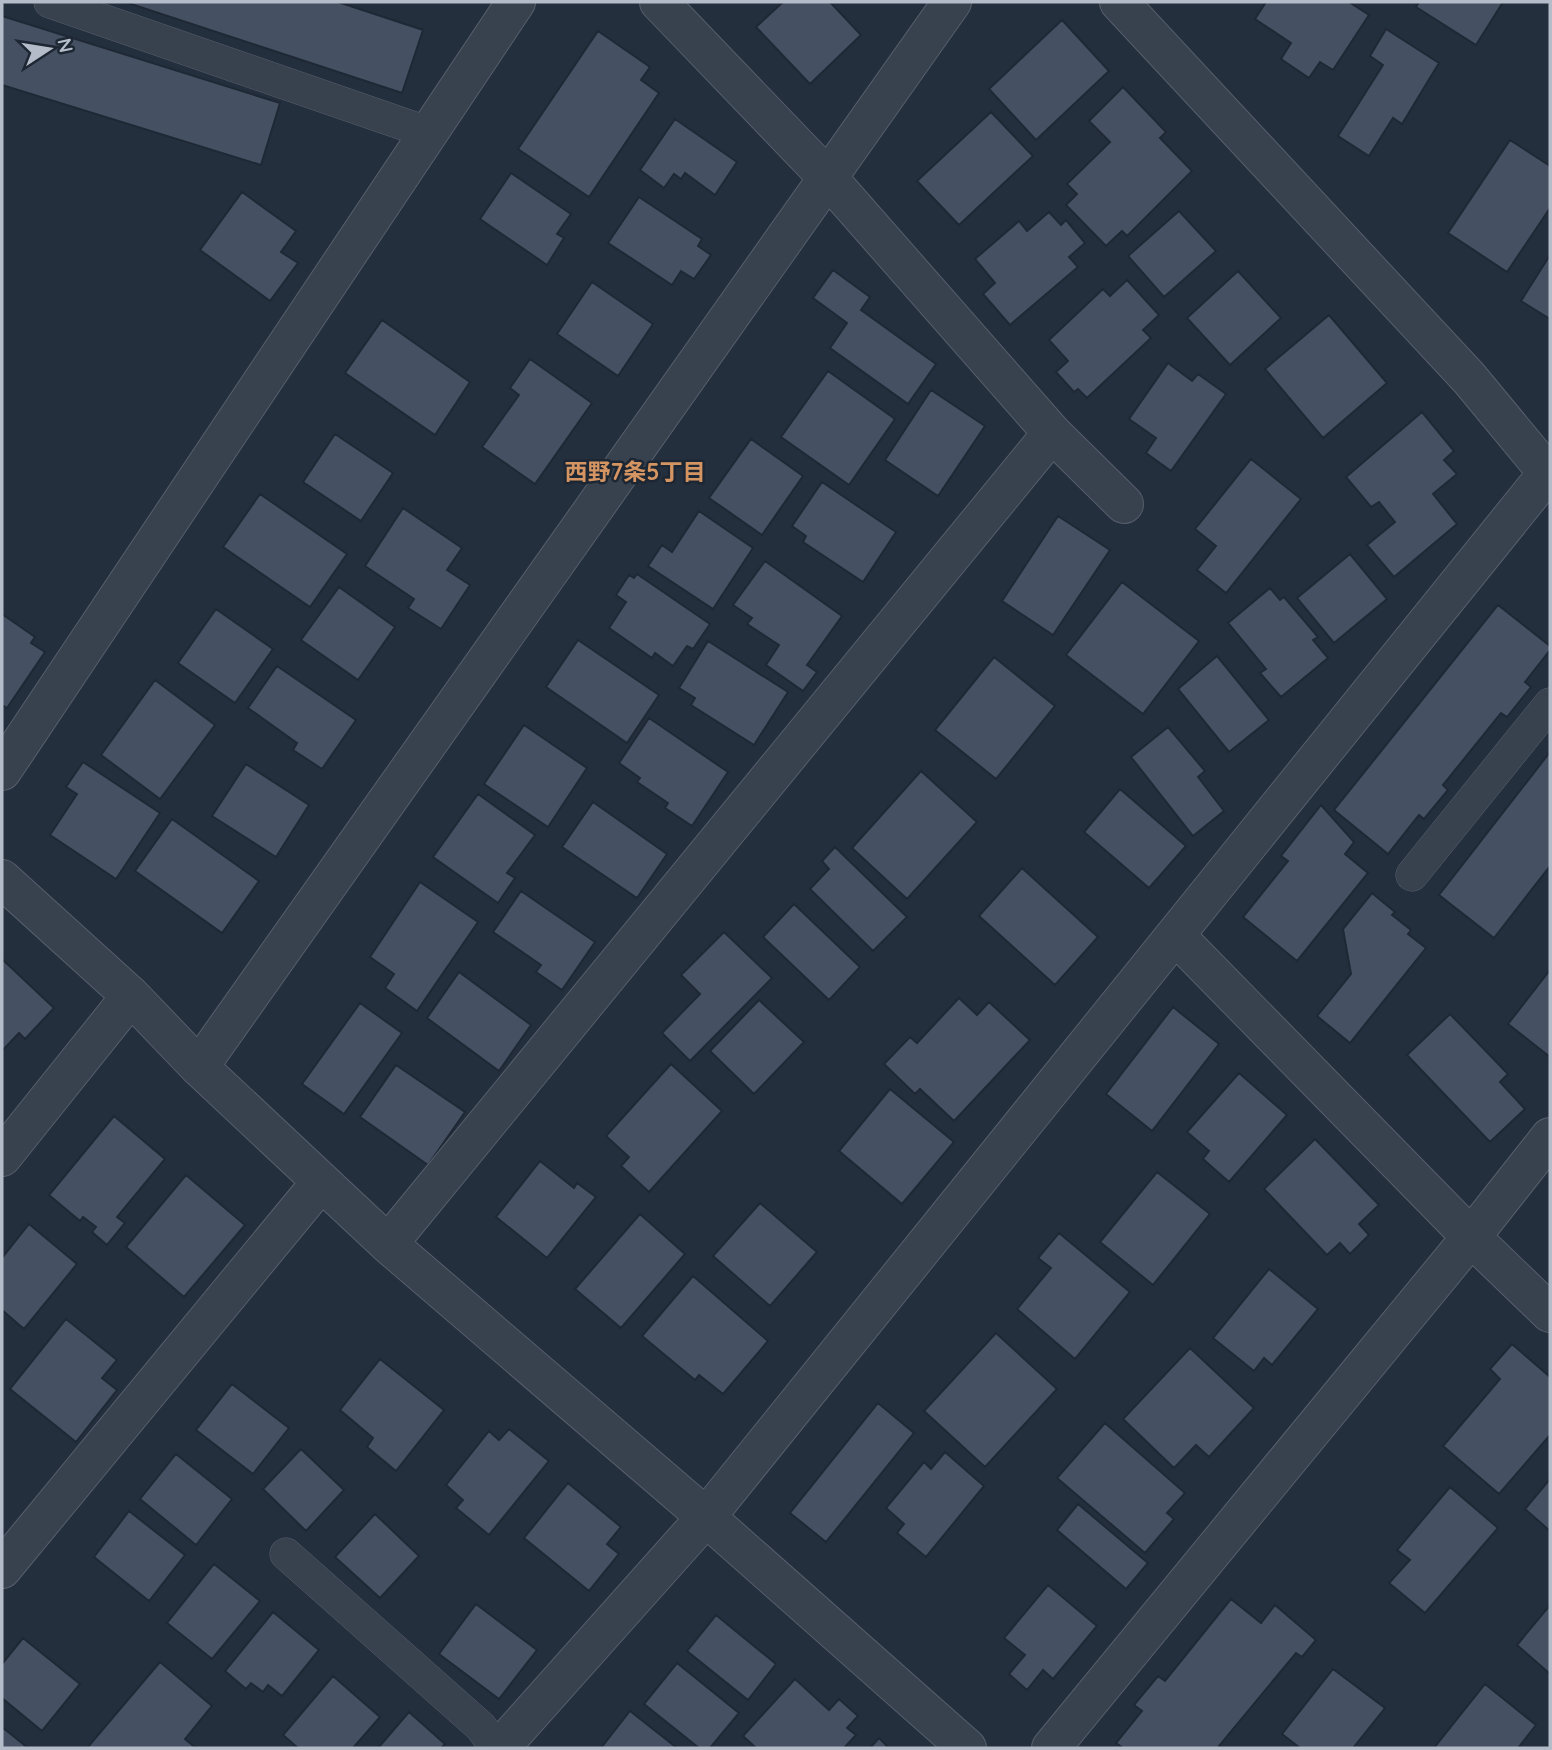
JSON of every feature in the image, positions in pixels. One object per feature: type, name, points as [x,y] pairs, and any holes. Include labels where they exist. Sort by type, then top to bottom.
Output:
[{"type":"street","points":[[2,771],[516,2]]},
{"type":"street","points":[[659,2],[828,178],[1052,433],[1124,504]]},
{"type":"street","points":[[199,1067],[952,2]]},
{"type":"street","points":[[498,1748],[706,1517],[1549,473],[1469,378],[1119,2]]},
{"type":"street","points":[[387,1244],[1052,433]]},
{"type":"street","points":[[2,879],[131,996],[199,1067],[387,1244],[706,1517],[967,1748]]},
{"type":"street","points":[[1175,935],[1471,1237],[1550,1313]]},
{"type":"street","points":[[2,1157],[131,996]]},
{"type":"street","points":[[1051,1748],[1550,1137]]},
{"type":"street","points":[[2,1569],[321,1182]]},
{"type":"lane","points":[[50,2],[429,132]]},
{"type":"lane","points":[[1412,875],[1550,704]]},
{"type":"lane","points":[[286,1554],[481,1727],[498,1748]]},
{"type":"building","points":[[125,2],[338,2],[423,30],[402,93]]},
{"type":"building","points":[[783,2],[830,2],[861,35],[810,84],[756,27]]},
{"type":"building","points":[[1266,2],[1349,2],[1369,15],[1333,70],[1320,62],[1309,78],[1281,59],[1291,43],[1255,19]]},
{"type":"building","points":[[1419,2],[1503,2],[1476,45],[1416,7]]},
{"type":"building","points":[[2,16],[280,103],[261,165],[2,85]]},
{"type":"building","points":[[1062,20],[1109,71],[1036,140],[989,89]]},
{"type":"building","points":[[1386,29],[1439,63],[1402,124],[1393,118],[1369,156],[1338,136],[1383,65],[1370,56]]},
{"type":"building","points":[[598,31],[650,67],[641,80],[659,93],[589,197],[518,149]]},
{"type":"building","points":[[1123,87],[1166,132],[1160,138],[1192,171],[1127,236],[1122,231],[1106,246],[1066,205],[1077,194],[1067,184],[1110,142],[1089,121]]},
{"type":"building","points":[[991,112],[1033,156],[959,225],[917,181]]},
{"type":"building","points":[[675,119],[737,162],[715,195],[685,173],[681,179],[674,174],[664,188],[640,170]]},
{"type":"building","points":[[1510,140],[1550,166],[1550,208],[1507,272],[1448,233]]},
{"type":"building","points":[[511,173],[571,214],[557,234],[564,238],[547,265],[480,219]]},
{"type":"building","points":[[242,192],[296,231],[281,252],[298,263],[270,301],[200,250]]},
{"type":"building","points":[[639,197],[702,239],[698,246],[711,255],[694,279],[681,271],[672,285],[608,243]]},
{"type":"building","points":[[1179,211],[1216,251],[1164,297],[1128,256]]},
{"type":"building","points":[[1049,212],[1061,225],[1066,220],[1085,243],[1069,257],[1078,267],[1010,325],[983,294],[995,283],[975,259],[1019,221],[1027,231]]},
{"type":"building","points":[[1550,255],[1550,319],[1521,301]]},
{"type":"building","points":[[833,270],[870,297],[861,310],[936,364],[908,404],[830,348],[847,323],[813,298]]},
{"type":"building","points":[[1238,271],[1281,318],[1230,365],[1187,318]]},
{"type":"building","points":[[1127,280],[1159,315],[1143,330],[1151,338],[1087,398],[1078,389],[1074,392],[1056,372],[1068,361],[1049,340],[1103,289],[1110,296]]},
{"type":"building","points":[[592,282],[653,324],[618,376],[557,334]]},
{"type":"building","points":[[1329,315],[1387,383],[1323,438],[1265,369]]},
{"type":"building","points":[[382,320],[470,382],[435,435],[345,373]]},
{"type":"building","points":[[530,359],[592,403],[535,484],[482,447],[519,395],[510,388]]},
{"type":"building","points":[[1168,363],[1192,381],[1198,374],[1226,394],[1171,471],[1146,453],[1156,438],[1129,419]]},
{"type":"building","points":[[828,371],[895,419],[849,485],[781,437]]},
{"type":"building","points":[[931,390],[985,426],[938,496],[885,460]]},
{"type":"building","points":[[1422,412],[1454,451],[1444,460],[1457,474],[1433,494],[1457,524],[1394,577],[1367,545],[1395,522],[1379,502],[1371,507],[1346,477]]},
{"type":"building","points":[[335,434],[393,473],[361,521],[303,482]]},
{"type":"building","points":[[751,439],[803,476],[762,535],[709,498]]},
{"type":"building","points":[[1251,459],[1301,499],[1226,593],[1197,570],[1216,546],[1195,529]]},
{"type":"building","points":[[822,482],[896,532],[863,582],[803,542],[806,536],[792,526]]},
{"type":"building","points":[[260,494],[347,554],[310,607],[223,547]]},
{"type":"building","points":[[403,508],[462,548],[447,570],[470,585],[441,629],[408,608],[414,599],[365,566]]},
{"type":"building","points":[[699,511],[753,548],[713,609],[648,566],[662,545],[672,552]]},
{"type":"building","points":[[1058,516],[1110,550],[1053,635],[1002,601]]},
{"type":"building","points":[[1350,554],[1387,599],[1334,643],[1297,598]]},
{"type":"building","points":[[765,561],[842,616],[807,665],[817,672],[803,691],[766,665],[779,645],[747,624],[752,618],[733,605]]},
{"type":"building","points":[[637,574],[710,624],[693,649],[687,646],[673,666],[655,653],[652,658],[609,628],[626,602],[616,595],[629,575],[634,578]]},
{"type":"building","points":[[1122,582],[1199,641],[1143,714],[1066,655]]},
{"type":"building","points":[[339,587],[395,627],[358,680],[301,640]]},
{"type":"building","points":[[1270,588],[1280,600],[1284,597],[1318,637],[1313,640],[1328,658],[1281,697],[1260,673],[1266,669],[1228,623]]},
{"type":"building","points":[[1498,605],[1550,646],[1550,650],[1525,682],[1531,687],[1507,717],[1501,713],[1443,785],[1448,790],[1424,819],[1419,815],[1388,854],[1334,810]]},
{"type":"building","points":[[216,609],[273,649],[235,703],[178,663]]},
{"type":"building","points":[[2,614],[35,637],[31,643],[45,652],[7,708],[2,705]]},
{"type":"building","points":[[578,640],[659,695],[627,743],[546,687]]},
{"type":"building","points":[[708,641],[788,692],[754,745],[691,705],[695,698],[679,688]]},
{"type":"building","points":[[1217,656],[1269,720],[1229,752],[1178,689]]},
{"type":"building","points":[[994,657],[1055,706],[996,779],[935,730]]},
{"type":"building","points":[[277,666],[356,720],[322,769],[293,750],[297,743],[248,708]]},
{"type":"building","points":[[155,680],[215,725],[160,799],[101,755]]},
{"type":"building","points":[[649,718],[728,772],[692,826],[665,808],[668,803],[637,782],[640,778],[619,763]]},
{"type":"building","points":[[524,725],[587,768],[548,827],[484,784]]},
{"type":"building","points":[[1168,727],[1205,771],[1198,777],[1224,811],[1193,836],[1131,757]]},
{"type":"building","points":[[1550,752],[1550,866],[1494,938],[1439,895]]},
{"type":"building","points":[[83,762],[160,813],[116,879],[50,835],[77,794],[66,787]]},
{"type":"building","points":[[246,764],[309,805],[276,857],[212,816]]},
{"type":"building","points":[[921,771],[977,822],[907,899],[852,848]]},
{"type":"building","points":[[1120,789],[1186,846],[1149,888],[1084,832]]},
{"type":"building","points":[[478,794],[535,835],[507,873],[515,878],[498,903],[433,857]]},
{"type":"building","points":[[593,802],[667,854],[637,898],[562,847]]},
{"type":"building","points":[[1321,805],[1354,842],[1345,854],[1368,873],[1297,961],[1243,917],[1288,861],[1281,856]]},
{"type":"building","points":[[172,819],[259,881],[222,933],[135,871]]},
{"type":"building","points":[[835,847],[907,917],[873,951],[810,889],[829,869],[822,861]]},
{"type":"building","points":[[1022,868],[1098,937],[1055,985],[979,916]]},
{"type":"building","points":[[420,882],[478,922],[417,1011],[385,988],[394,974],[370,957]]},
{"type":"building","points":[[521,891],[595,942],[562,990],[536,972],[541,965],[493,932]]},
{"type":"building","points":[[1372,893],[1395,912],[1392,915],[1411,930],[1408,934],[1426,948],[1350,1043],[1317,1016],[1351,974],[1343,929]]},
{"type":"building","points":[[794,904],[860,967],[829,1000],[763,937]]},
{"type":"building","points":[[724,932],[772,978],[690,1061],[662,1033],[700,994],[681,975]]},
{"type":"building","points":[[2,959],[54,1008],[25,1039],[19,1033],[2,1051]]},
{"type":"building","points":[[1550,970],[1550,1057],[1508,1024]]},
{"type":"building","points":[[459,972],[531,1025],[499,1071],[427,1018]]},
{"type":"building","points":[[959,998],[977,1015],[989,1002],[1030,1040],[954,1121],[920,1089],[915,1094],[884,1064],[910,1037],[917,1043]]},
{"type":"building","points":[[759,1000],[804,1042],[754,1094],[710,1051]]},
{"type":"building","points":[[360,1003],[402,1033],[344,1114],[302,1084]]},
{"type":"building","points":[[1173,1007],[1219,1044],[1152,1131],[1106,1094]]},
{"type":"building","points":[[1450,1014],[1508,1074],[1500,1082],[1525,1109],[1490,1142],[1407,1055]]},
{"type":"building","points":[[671,1064],[722,1111],[649,1192],[621,1166],[629,1157],[606,1136]]},
{"type":"building","points":[[396,1065],[465,1112],[428,1165],[360,1117]]},
{"type":"building","points":[[1239,1073],[1287,1115],[1229,1182],[1203,1159],[1209,1151],[1187,1132]]},
{"type":"building","points":[[890,1089],[954,1142],[902,1204],[839,1151]]},
{"type":"building","points":[[114,1116],[165,1159],[117,1217],[125,1223],[107,1245],[92,1232],[96,1227],[83,1217],[80,1221],[49,1195]]},
{"type":"building","points":[[1315,1139],[1379,1205],[1359,1224],[1369,1235],[1350,1254],[1340,1243],[1327,1255],[1264,1189]]},
{"type":"building","points":[[540,1161],[574,1188],[577,1183],[596,1197],[547,1258],[496,1217]]},
{"type":"building","points":[[1157,1172],[1210,1214],[1153,1285],[1100,1242]]},
{"type":"building","points":[[186,1175],[245,1225],[184,1297],[126,1247]]},
{"type":"building","points":[[760,1203],[817,1252],[770,1306],[713,1256]]},
{"type":"building","points":[[640,1214],[685,1254],[621,1328],[575,1289]]},
{"type":"building","points":[[29,1224],[77,1264],[24,1329],[2,1310],[2,1258]]},
{"type":"building","points":[[1059,1233],[1130,1292],[1075,1359],[1017,1309],[1051,1268],[1038,1258]]},
{"type":"building","points":[[1269,1269],[1318,1309],[1272,1365],[1264,1358],[1254,1371],[1213,1338]]},
{"type":"building","points":[[693,1276],[768,1341],[723,1394],[699,1375],[695,1380],[642,1336]]},
{"type":"building","points":[[66,1319],[117,1360],[102,1378],[117,1390],[76,1442],[10,1389]]},
{"type":"building","points":[[996,1333],[1057,1389],[985,1467],[924,1411]]},
{"type":"building","points":[[1512,1344],[1550,1377],[1550,1435],[1499,1494],[1443,1446],[1500,1379],[1490,1369]]},
{"type":"building","points":[[1190,1348],[1254,1408],[1209,1457],[1196,1445],[1174,1468],[1123,1419]]},
{"type":"building","points":[[380,1359],[444,1410],[396,1471],[367,1447],[373,1438],[340,1410]]},
{"type":"building","points":[[232,1384],[289,1428],[253,1474],[196,1430]]},
{"type":"building","points":[[878,1403],[914,1433],[826,1542],[790,1513]]},
{"type":"building","points":[[1105,1423],[1185,1493],[1167,1513],[1174,1519],[1145,1553],[1057,1478]]},
{"type":"building","points":[[509,1429],[549,1461],[489,1535],[456,1508],[463,1500],[446,1485],[489,1431],[499,1440]]},
{"type":"building","points":[[301,1449],[344,1490],[306,1531],[263,1489]]},
{"type":"building","points":[[945,1452],[984,1486],[926,1557],[897,1533],[904,1524],[886,1508],[924,1462],[931,1469]]},
{"type":"building","points":[[176,1454],[232,1499],[196,1545],[140,1499]]},
{"type":"building","points":[[1550,1479],[1550,1531],[1525,1509]]},
{"type":"building","points":[[568,1483],[621,1527],[607,1544],[619,1554],[589,1591],[524,1538]]},
{"type":"building","points":[[1450,1487],[1498,1528],[1425,1613],[1389,1583],[1410,1560],[1397,1550]]},
{"type":"building","points":[[1078,1504],[1148,1563],[1126,1589],[1057,1530]]},
{"type":"building","points":[[129,1511],[185,1555],[149,1601],[94,1557]]},
{"type":"building","points":[[375,1514],[419,1556],[380,1598],[335,1557]]},
{"type":"building","points":[[214,1564],[260,1601],[212,1659],[167,1623]]},
{"type":"building","points":[[1048,1585],[1097,1626],[1053,1679],[1043,1670],[1027,1690],[1009,1674],[1025,1655],[1004,1638]]},
{"type":"building","points":[[1231,1599],[1261,1623],[1275,1605],[1316,1640],[1302,1657],[1296,1653],[1219,1746],[1222,1748],[1123,1748],[1116,1743],[1142,1711],[1134,1705],[1158,1676],[1165,1681]]},
{"type":"building","points":[[476,1604],[537,1650],[499,1699],[439,1654]]},
{"type":"building","points":[[1550,1605],[1550,1674],[1517,1645]]},
{"type":"building","points":[[273,1612],[319,1650],[282,1696],[268,1685],[263,1692],[251,1683],[246,1689],[225,1671]]},
{"type":"building","points":[[716,1615],[776,1664],[748,1700],[687,1651]]},
{"type":"building","points":[[23,1638],[80,1684],[42,1731],[2,1698],[2,1664]]},
{"type":"building","points":[[160,1662],[212,1706],[185,1739],[196,1748],[87,1748]]},
{"type":"building","points":[[677,1663],[739,1713],[710,1748],[699,1748],[644,1704]]},
{"type":"building","points":[[1333,1669],[1385,1708],[1353,1748],[1300,1748],[1282,1734]]},
{"type":"building","points":[[333,1676],[380,1717],[353,1748],[298,1748],[283,1735]]},
{"type":"building","points":[[795,1679],[829,1710],[839,1699],[858,1716],[847,1728],[856,1735],[844,1748],[756,1748],[743,1736]]},
{"type":"building","points":[[1485,1684],[1536,1725],[1518,1748],[1434,1748]]},
{"type":"building","points":[[630,1711],[677,1748],[601,1748]]},
{"type":"building","points":[[409,1712],[445,1744],[441,1748],[378,1748]]},
{"type":"building","points":[[2,1727],[28,1748],[2,1748]]},
{"type":"building","points":[[879,1738],[889,1748],[870,1748]]},
{"type":"district","name":"西野7条5丁目","points":[[635,472]]}]
